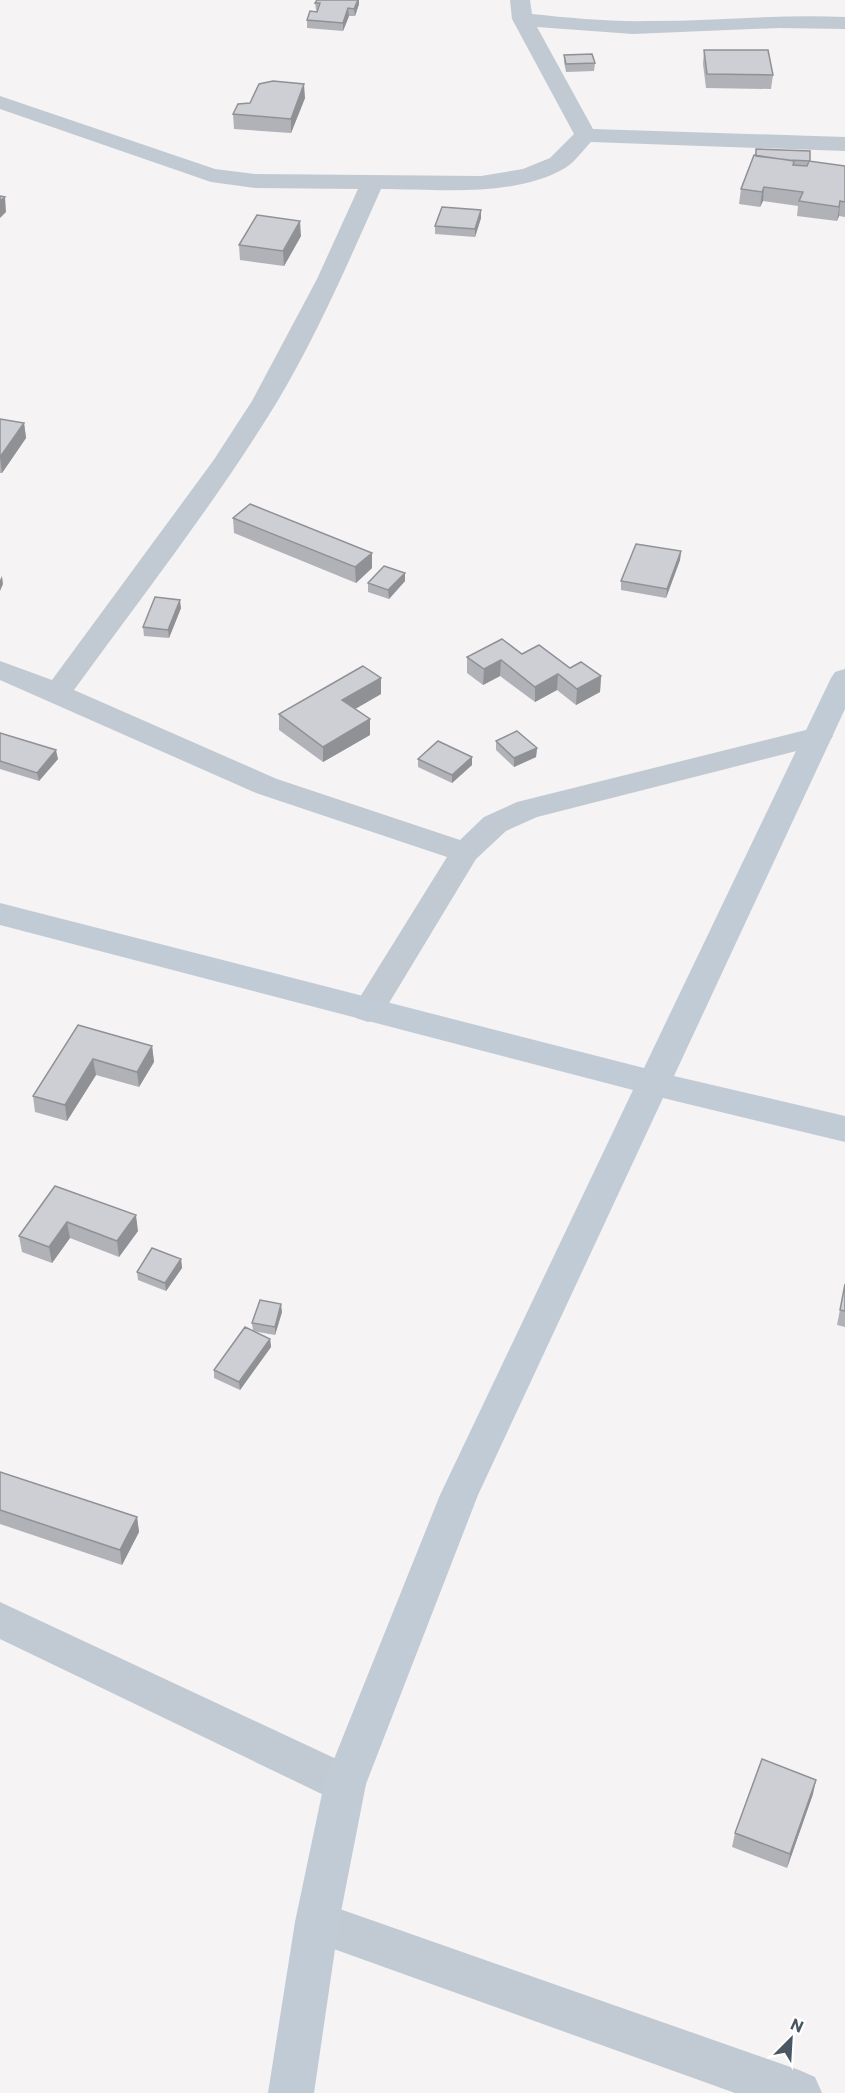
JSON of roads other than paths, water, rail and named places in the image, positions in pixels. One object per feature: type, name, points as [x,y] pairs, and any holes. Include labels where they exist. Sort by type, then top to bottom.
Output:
[{"type":"street","points":[[521,10],[668,27],[751,22],[845,22]]},
{"type":"street","points":[[521,10],[585,135]]},
{"type":"street","points":[[0,102],[211,175],[255,181],[481,183],[528,175],[558,164],[585,135],[845,144]]},
{"type":"street","points":[[58,692],[224,464],[265,401],[329,279],[372,183]]},
{"type":"street","points":[[0,670],[58,692],[238,775],[351,817],[465,852]]},
{"type":"street","points":[[291,2093],[317,1922],[345,1784],[459,1495],[845,678]]},
{"type":"street","points":[[368,1010],[465,852],[495,824],[528,809],[818,736]]},
{"type":"street","points":[[0,914],[653,1083],[845,1129]]},
{"type":"street","points":[[0,1620],[345,1784]]},
{"type":"street","points":[[317,1922],[799,2093]]}]
